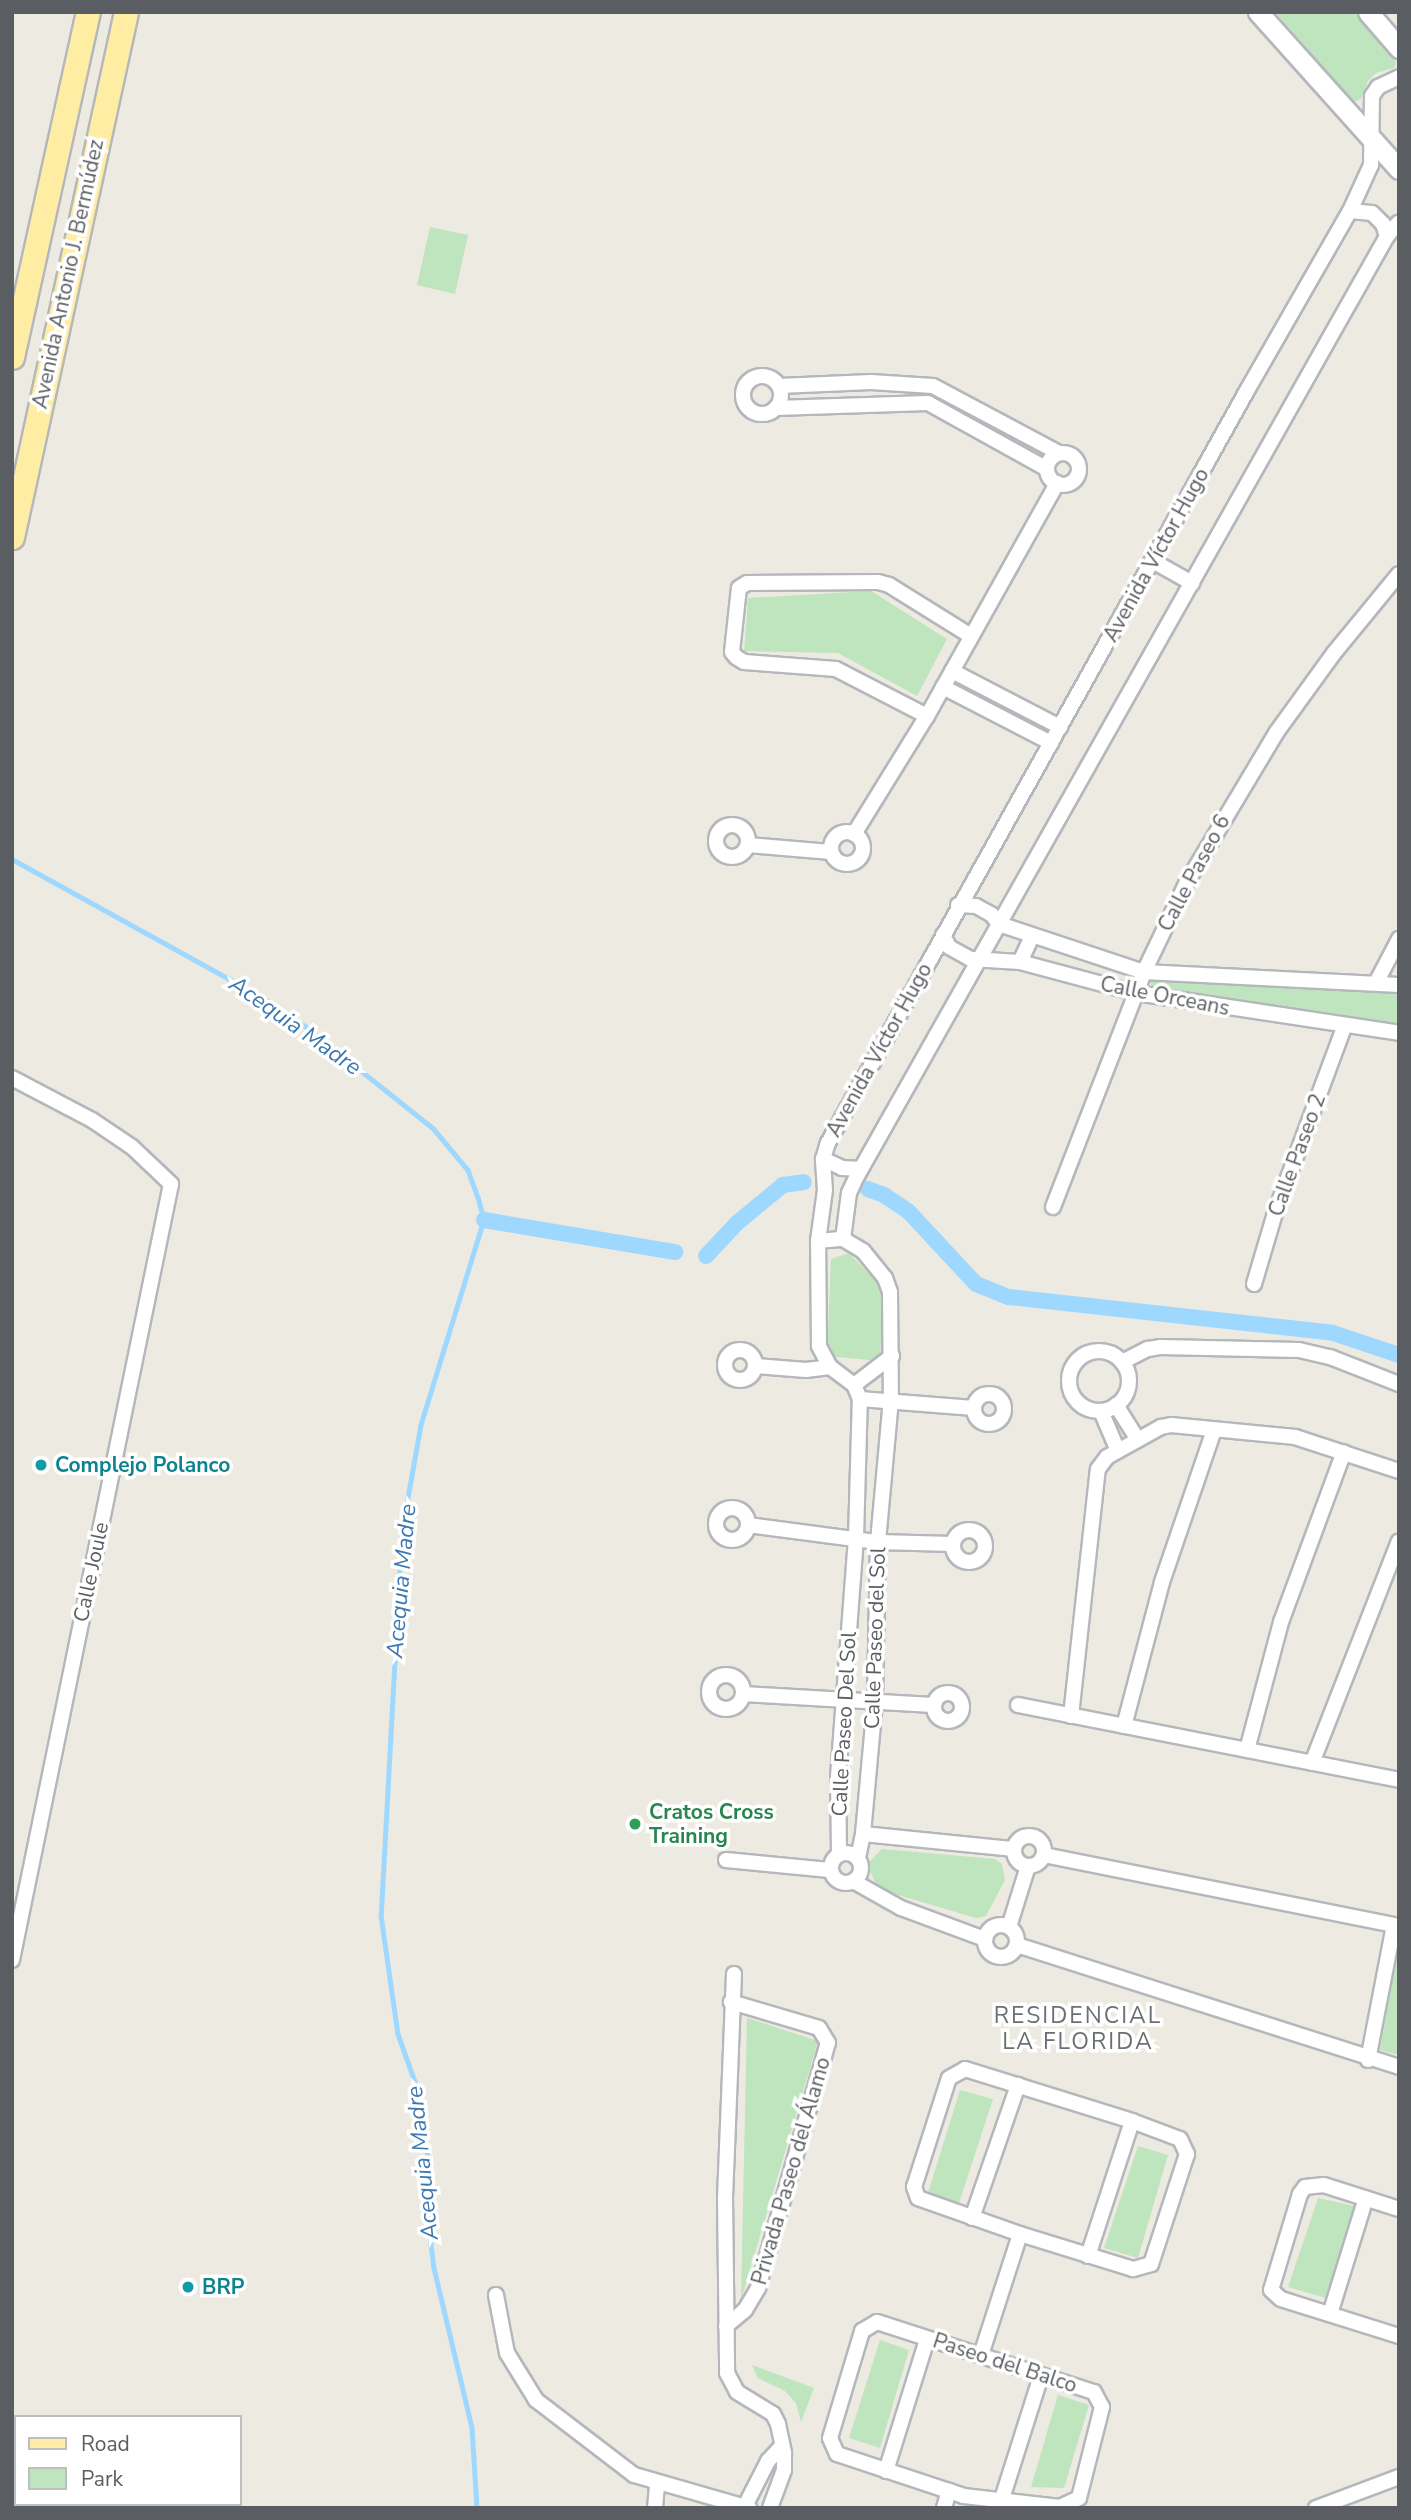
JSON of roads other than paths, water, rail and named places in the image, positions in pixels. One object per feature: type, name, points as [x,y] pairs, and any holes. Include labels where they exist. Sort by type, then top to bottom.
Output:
[{"type":"main road","name":"Avenida Antonio J. Bermúdez","points":[[12,357],[88,12]]},
{"type":"main road","name":"Avenida Antonio J. Bermúdez","points":[[12,537],[126,12]]},
{"type":"main road","points":[[1258,12],[1399,169]]},
{"type":"main road","points":[[1368,12],[1399,48]]},
{"type":"street","name":"Avenida Víctor Hugo","points":[[1399,77],[1378,87],[1372,96],[1371,165],[1350,211],[836,1124],[823,1159],[842,1168],[861,1169],[982,959],[999,924],[1387,236],[1399,222]]},
{"type":"street","points":[[1350,211],[1372,212],[1383,224],[1387,236]]},
{"type":"street","points":[[764,375],[779,386],[884,382],[933,386],[1059,453],[1074,457],[1079,472],[1069,484],[1056,483],[1047,469],[928,403],[776,408],[765,414],[752,412],[743,402],[743,389],[751,378],[764,375]]},
{"type":"street","points":[[776,408],[781,397],[779,386]]},
{"type":"street","points":[[928,403],[933,386]]},
{"type":"street","points":[[1047,469],[1051,459],[1059,453]]},
{"type":"street","points":[[855,834],[927,716],[1056,483]]},
{"type":"street","points":[[1153,561],[1192,583]]},
{"type":"street","name":"Calle Paseo 6","points":[[1053,1207],[1144,972],[1187,882],[1276,733],[1334,653],[1399,574]]},
{"type":"street","points":[[927,716],[847,672],[825,666],[744,662],[732,652],[737,593],[747,583],[878,582],[889,585],[971,636]]},
{"type":"street","points":[[952,671],[1060,727]]},
{"type":"street","points":[[943,687],[1051,743]]},
{"type":"street","points":[[748,845],[831,852],[842,863],[857,860],[863,846],[855,834],[844,832],[835,837],[831,852]]},
{"type":"street","name":"Calle Orceans","points":[[958,905],[985,910],[999,924],[1144,972],[1399,985]]},
{"type":"street","name":"Calle Orceans","points":[[943,935],[949,947],[959,955],[1020,962],[1136,993],[1344,1027],[1399,1033]]},
{"type":"street","points":[[1020,962],[1032,936]]},
{"type":"street","points":[[1376,983],[1399,939]]},
{"type":"street","name":"Calle Paseo 2","points":[[1254,1284],[1275,1213],[1344,1027]]},
{"type":"street","name":"Calle Joule","points":[[12,1078],[92,1120],[132,1147],[171,1184],[12,1960]]},
{"type":"street","points":[[823,1159],[825,1190],[818,1241],[819,1346],[830,1367],[857,1392],[891,1399],[974,1408]]},
{"type":"street","points":[[818,1241],[843,1239],[849,1193],[861,1169]]},
{"type":"street","points":[[825,1190],[849,1193]]},
{"type":"street","name":"Calle Paseo del Sol","points":[[843,1239],[868,1256],[885,1278],[890,1292],[891,1399],[878,1542],[874,1702],[863,1834],[1014,1849]]},
{"type":"street","points":[[1122,1362],[1148,1349],[1160,1347],[1299,1350],[1330,1357],[1399,1384]]},
{"type":"street","points":[[1107,1352],[1122,1362],[1129,1385],[1116,1405],[1101,1410],[1085,1407],[1073,1395],[1071,1371],[1081,1357],[1089,1353],[1107,1352]]},
{"type":"street","points":[[857,1392],[892,1356]]},
{"type":"street","points":[[756,1366],[806,1370],[830,1367]]},
{"type":"street","name":"Calle Paseo Del Sol","points":[[839,1854],[838,1777],[856,1538],[857,1392]]},
{"type":"street","points":[[1116,1405],[1138,1440]]},
{"type":"street","points":[[1101,1410],[1118,1451]]},
{"type":"street","points":[[1071,1716],[1098,1469],[1107,1457],[1161,1427],[1171,1425],[1296,1437],[1399,1471]]},
{"type":"street","points":[[1124,1726],[1162,1582],[1214,1430]]},
{"type":"street","points":[[1247,1750],[1281,1622],[1344,1452]]},
{"type":"street","points":[[748,1525],[878,1542],[953,1544]]},
{"type":"street","points":[[1312,1763],[1399,1541]]},
{"type":"street","points":[[743,1694],[933,1706]]},
{"type":"street","points":[[1018,1705],[1399,1780]]},
{"type":"street","name":"Calle Paseo Del Sol","points":[[858,1858],[863,1834]]},
{"type":"street","points":[[1032,1835],[1044,1845],[1044,1855],[1038,1863],[1028,1866],[1019,1862],[1014,1849],[1022,1837],[1032,1835]]},
{"type":"street","points":[[853,1881],[861,1868],[858,1858],[850,1853],[839,1854],[832,1860],[831,1870],[839,1881],[853,1881],[901,1908],[985,1939]]},
{"type":"street","points":[[1044,1855],[1397,1926],[1368,2060]]},
{"type":"street","points":[[726,1860],[831,1870]]},
{"type":"street","points":[[1009,1927],[1028,1866]]},
{"type":"street","points":[[993,1926],[1009,1927],[1016,1935],[1017,1945],[1010,1954],[1000,1957],[990,1954],[985,1939],[993,1926]]},
{"type":"street","points":[[1017,1945],[1368,2060],[1399,2067]]},
{"type":"street","name":"Privada Paseo del Álamo","points":[[726,2326],[725,2198],[734,1974]]},
{"type":"street","name":"Privada Paseo del Álamo","points":[[726,2326],[745,2310],[758,2288],[828,2043],[819,2028],[731,2002]]},
{"type":"street","points":[[965,2069],[1018,2085],[1132,2120],[1180,2139],[1187,2154],[1151,2264],[1133,2269],[1020,2234],[918,2198],[914,2187],[949,2078],[965,2069]]},
{"type":"street","points":[[972,2218],[1018,2085]]},
{"type":"street","points":[[1088,2256],[1132,2120]]},
{"type":"street","points":[[1399,2209],[1324,2185],[1305,2187],[1300,2194],[1271,2284],[1274,2295],[1281,2299],[1399,2336]]},
{"type":"street","points":[[1330,2314],[1366,2198]]},
{"type":"street","points":[[981,2354],[1020,2234]]},
{"type":"street","points":[[496,2295],[507,2353],[536,2400],[634,2475],[657,2484],[747,2507],[768,2461],[782,2446]]},
{"type":"street","name":"Paseo del Balco","points":[[877,2322],[927,2339],[1094,2392],[1101,2400],[1102,2407],[1079,2498],[1060,2507],[963,2502],[949,2491],[837,2454],[831,2445],[862,2331],[877,2322]]},
{"type":"street","points":[[726,2326],[729,2382],[737,2392],[773,2414],[784,2453],[782,2480],[770,2508]]},
{"type":"street","points":[[887,2471],[927,2339]]},
{"type":"street","points":[[1002,2502],[1041,2376]]},
{"type":"street","points":[[1316,2508],[1399,2477]]},
{"type":"street","points":[[655,2508],[657,2484]]},
{"type":"street","points":[[944,2508],[949,2491]]},
{"type":"waterway","name":"Acequia Madre","points":[[12,859],[262,997],[305,1026],[433,1128],[468,1170],[478,1197],[484,1220],[421,1425],[402,1532],[381,1915],[398,2034],[419,2093],[430,2173],[428,2220],[434,2268],[472,2427],[477,2508]]},
{"type":"waterway","points":[[706,1256],[737,1223],[783,1185],[804,1182]]},
{"type":"waterway","points":[[868,1189],[884,1195],[908,1211],[976,1284],[1009,1297],[1333,1333],[1399,1355]]},
{"type":"waterway","points":[[484,1220],[675,1252]]},
{"type":"place","name":"Complejo Polanco","points":[[41,1465]]},
{"type":"place","name":"Cratos Cross Training","points":[[635,1824]]},
{"type":"place","name":"BRP","points":[[188,2287]]},
{"type":"district","name":"RESIDENCIAL LA FLORIDA","points":[[1078,2029]]}]
